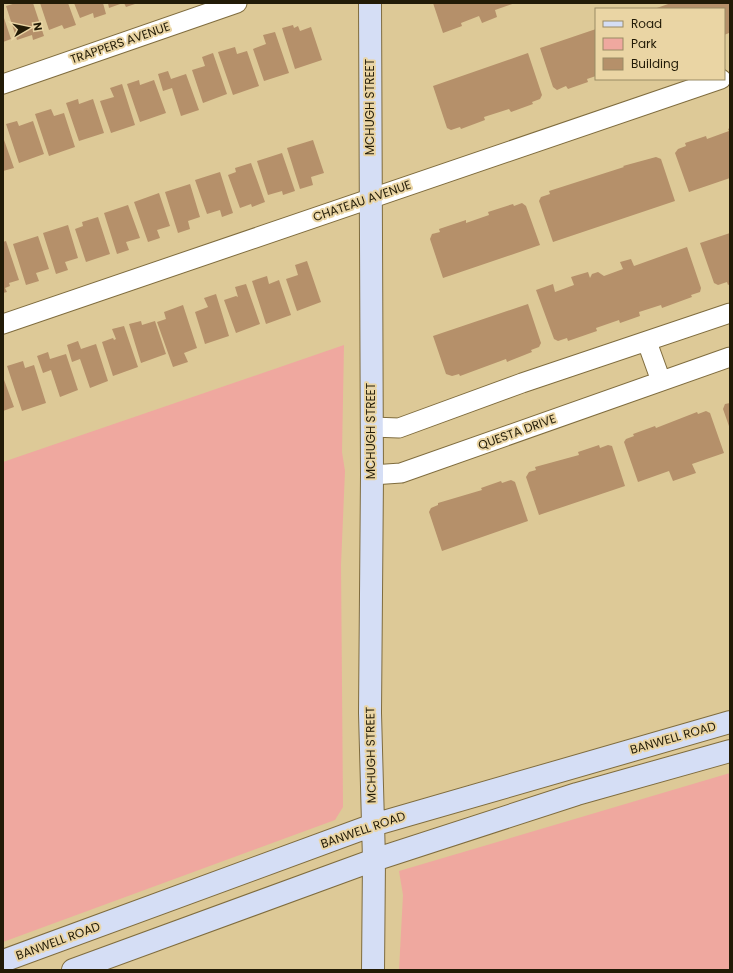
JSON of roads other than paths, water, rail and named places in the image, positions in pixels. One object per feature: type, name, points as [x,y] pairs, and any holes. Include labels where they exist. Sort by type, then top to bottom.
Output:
[{"type":"main road","name":"MCHUGH STREET","points":[[370,3],[372,427],[370,713],[374,860],[373,970]]},
{"type":"main road","name":"BANWELL ROAD","points":[[3,961],[373,825],[730,722]]},
{"type":"main road","points":[[73,970],[374,860],[577,794],[730,751]]},
{"type":"street","name":"TRAPPERS AVENUE","points":[[3,84],[237,3]]},
{"type":"street","name":"CHATEAU AVENUE","points":[[3,324],[720,80]]},
{"type":"street","points":[[372,427],[399,428],[522,383],[730,313]]},
{"type":"street","points":[[647,342],[661,381]]},
{"type":"street","name":"QUESTA DRIVE","points":[[372,475],[401,473],[730,357]]}]
